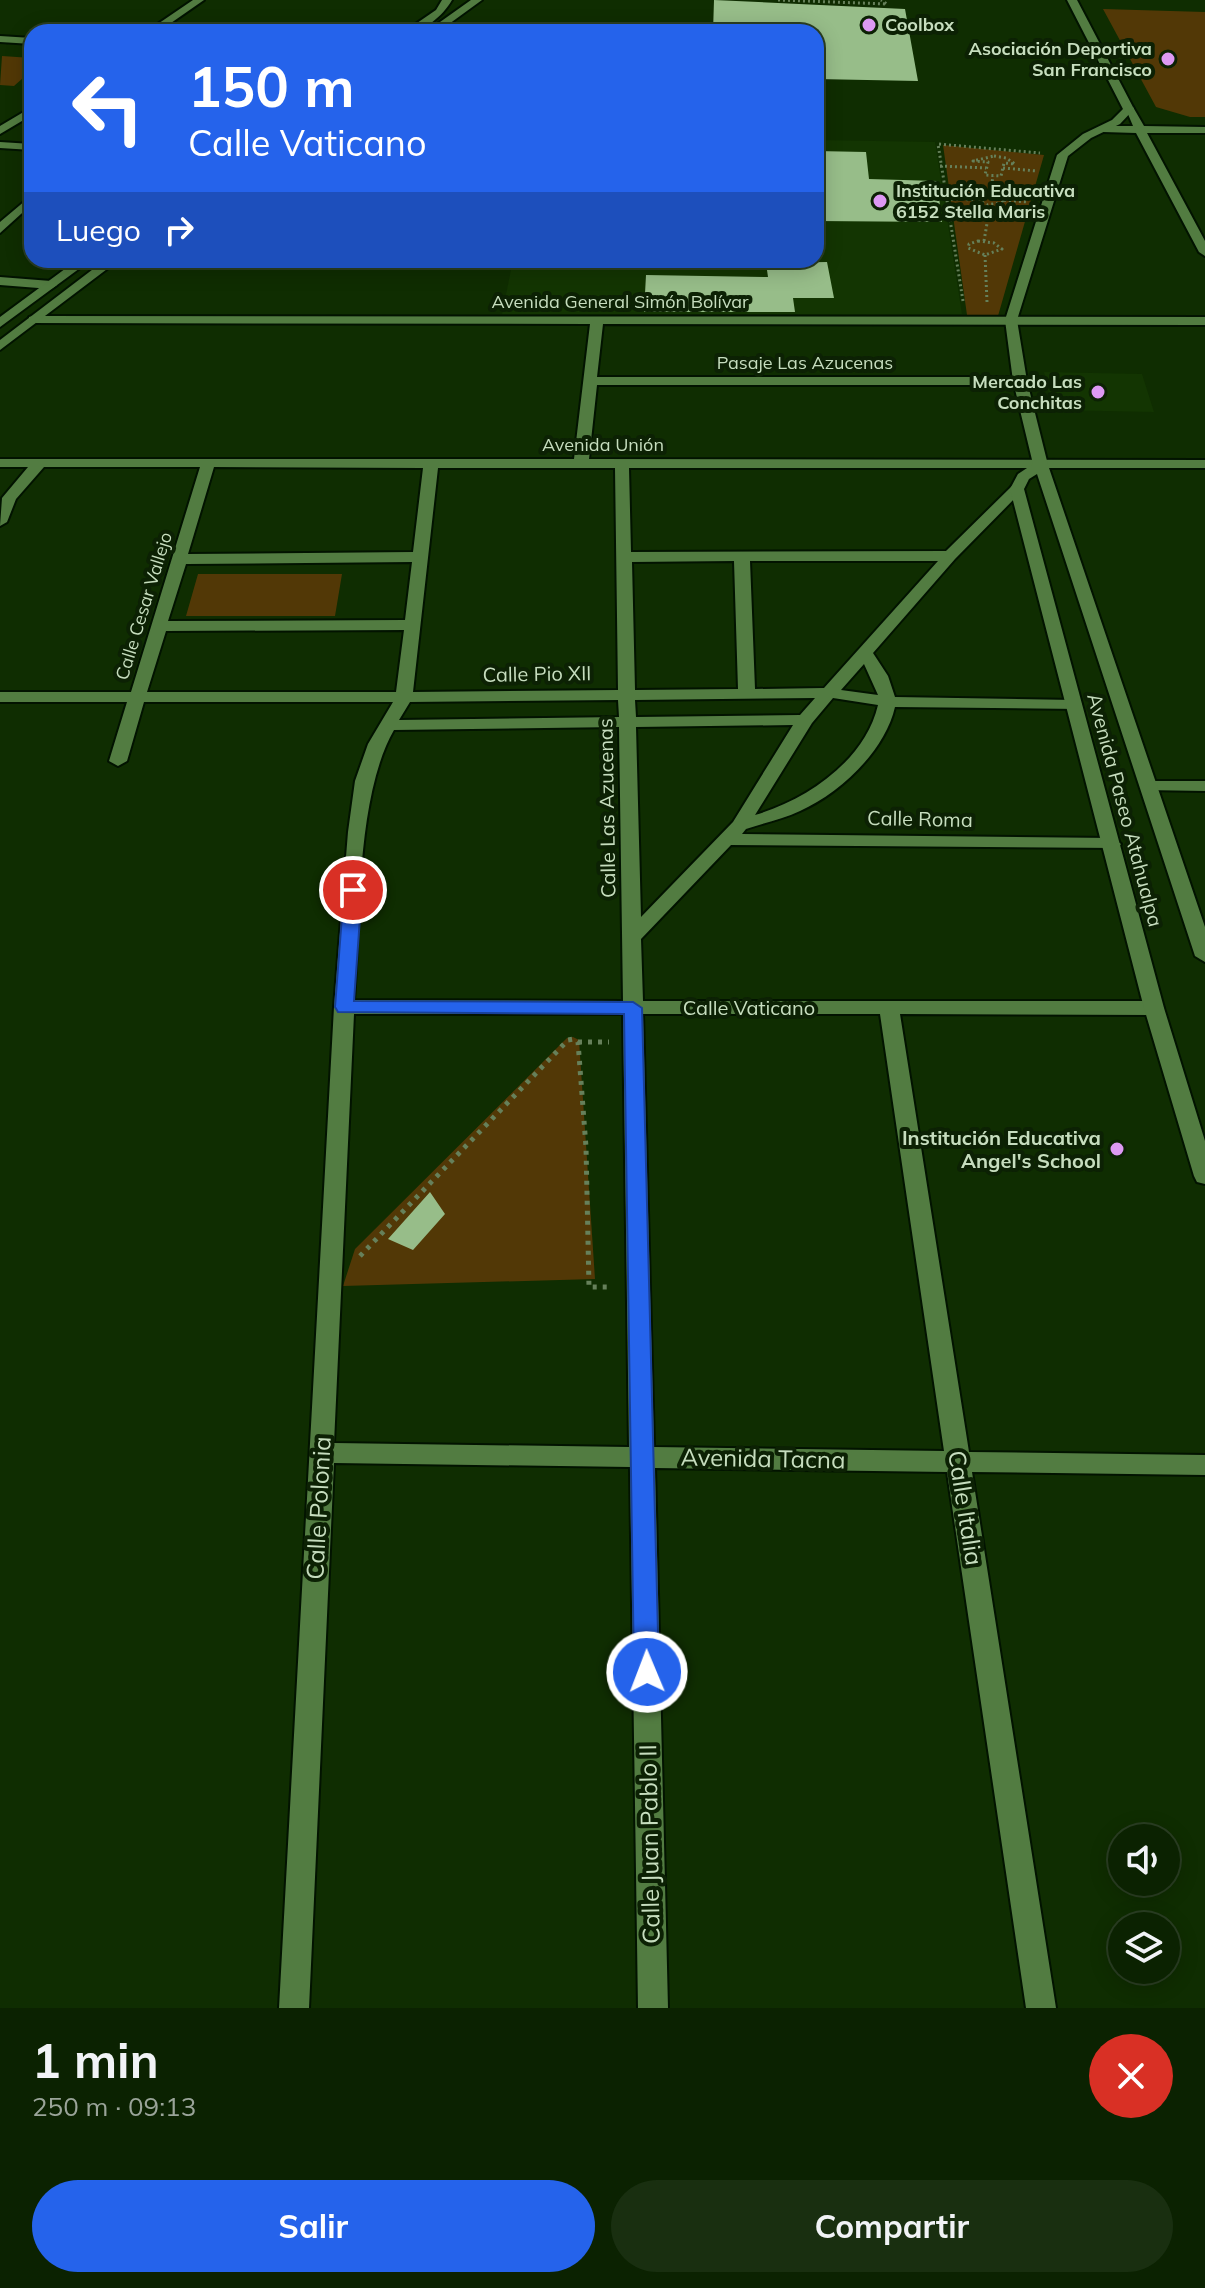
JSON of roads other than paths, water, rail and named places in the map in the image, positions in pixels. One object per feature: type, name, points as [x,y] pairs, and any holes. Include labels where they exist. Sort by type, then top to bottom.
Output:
[{"type":"street","points":[[163,24],[199,0]]},
{"type":"street","points":[[421,24],[440,12],[447,0]]},
{"type":"street","points":[[442,24],[477,0]]},
{"type":"street","points":[[1072,0],[1205,252]]},
{"type":"street","points":[[0,39],[24,40]]},
{"type":"street","name":"Avenida Paseo Atahualpa","points":[[1129,109],[1121,118],[1063,155],[1011,320],[1020,381],[1041,465],[1205,956]]},
{"type":"street","points":[[0,131],[24,115]]},
{"type":"street","points":[[1103,129],[1205,130]]},
{"type":"street","points":[[0,145],[24,146]]},
{"type":"street","points":[[0,229],[24,206]]},
{"type":"street","points":[[0,323],[74,268]]},
{"type":"street","points":[[0,346],[102,268]]},
{"type":"street","points":[[0,281],[51,285]]},
{"type":"street","name":"Avenida General Simón Bolívar","points":[[34,320],[1205,321]]},
{"type":"street","points":[[581,463],[597,320]]},
{"type":"street","name":"Pasaje Las Azucenas","points":[[590,381],[1020,381]]},
{"type":"street","name":"Calle Las Azucenas","points":[[622,462],[633,1008]]},
{"type":"street","name":"Avenida Unión","points":[[0,463],[1205,464]]},
{"type":"street","points":[[0,522],[5,502],[40,463]]},
{"type":"street","points":[[404,697],[431,463]]},
{"type":"street","name":"Calle Cesar Vallejo","points":[[118,761],[208,464]]},
{"type":"street","points":[[632,937],[734,832],[805,720],[950,556],[1017,489],[1023,477],[1041,465]]},
{"type":"street","name":"Avenida Paseo Atahualpa","points":[[1017,489],[1154,1008],[1205,1176]]},
{"type":"street","points":[[624,557],[950,556]]},
{"type":"street","points":[[179,559],[420,557]]},
{"type":"street","points":[[742,557],[747,694]]},
{"type":"street","points":[[159,626],[412,625]]},
{"type":"street","points":[[734,832],[797,806],[831,784],[865,750],[880,726],[888,702],[882,680],[864,653]]},
{"type":"street","name":"Calle Pio XII","points":[[0,697],[831,693],[888,702],[1074,705]]},
{"type":"street","name":"Calle Polonia","points":[[294,2008],[344,1007],[364,781],[377,744],[404,697]]},
{"type":"street","points":[[388,725],[805,720]]},
{"type":"street","points":[[1149,786],[1205,786]]},
{"type":"street","name":"Calle Roma","points":[[734,832],[1112,844]]},
{"type":"street","name":"Calle Vaticano","points":[[344,1007],[1154,1008]]},
{"type":"street","name":"Calle Juan Pablo II","points":[[633,1008],[653,2008]]},
{"type":"street","name":"Calle Italia","points":[[889,1008],[1041,2008]]},
{"type":"street","name":"Avenida Tacna","points":[[322,1453],[1205,1465]]},
{"type":"place","name":"Coolbox","points":[[869,25]]},
{"type":"place","name":"Asociación Deportiva San Francisco","points":[[1168,59]]},
{"type":"place","name":"Institución Educativa 6152 Stella Maris","points":[[880,201]]},
{"type":"place","name":"Mercado Las Conchitas","points":[[1098,392]]},
{"type":"place","name":"Institución Educativa Angel's School","points":[[1117,1149]]}]
